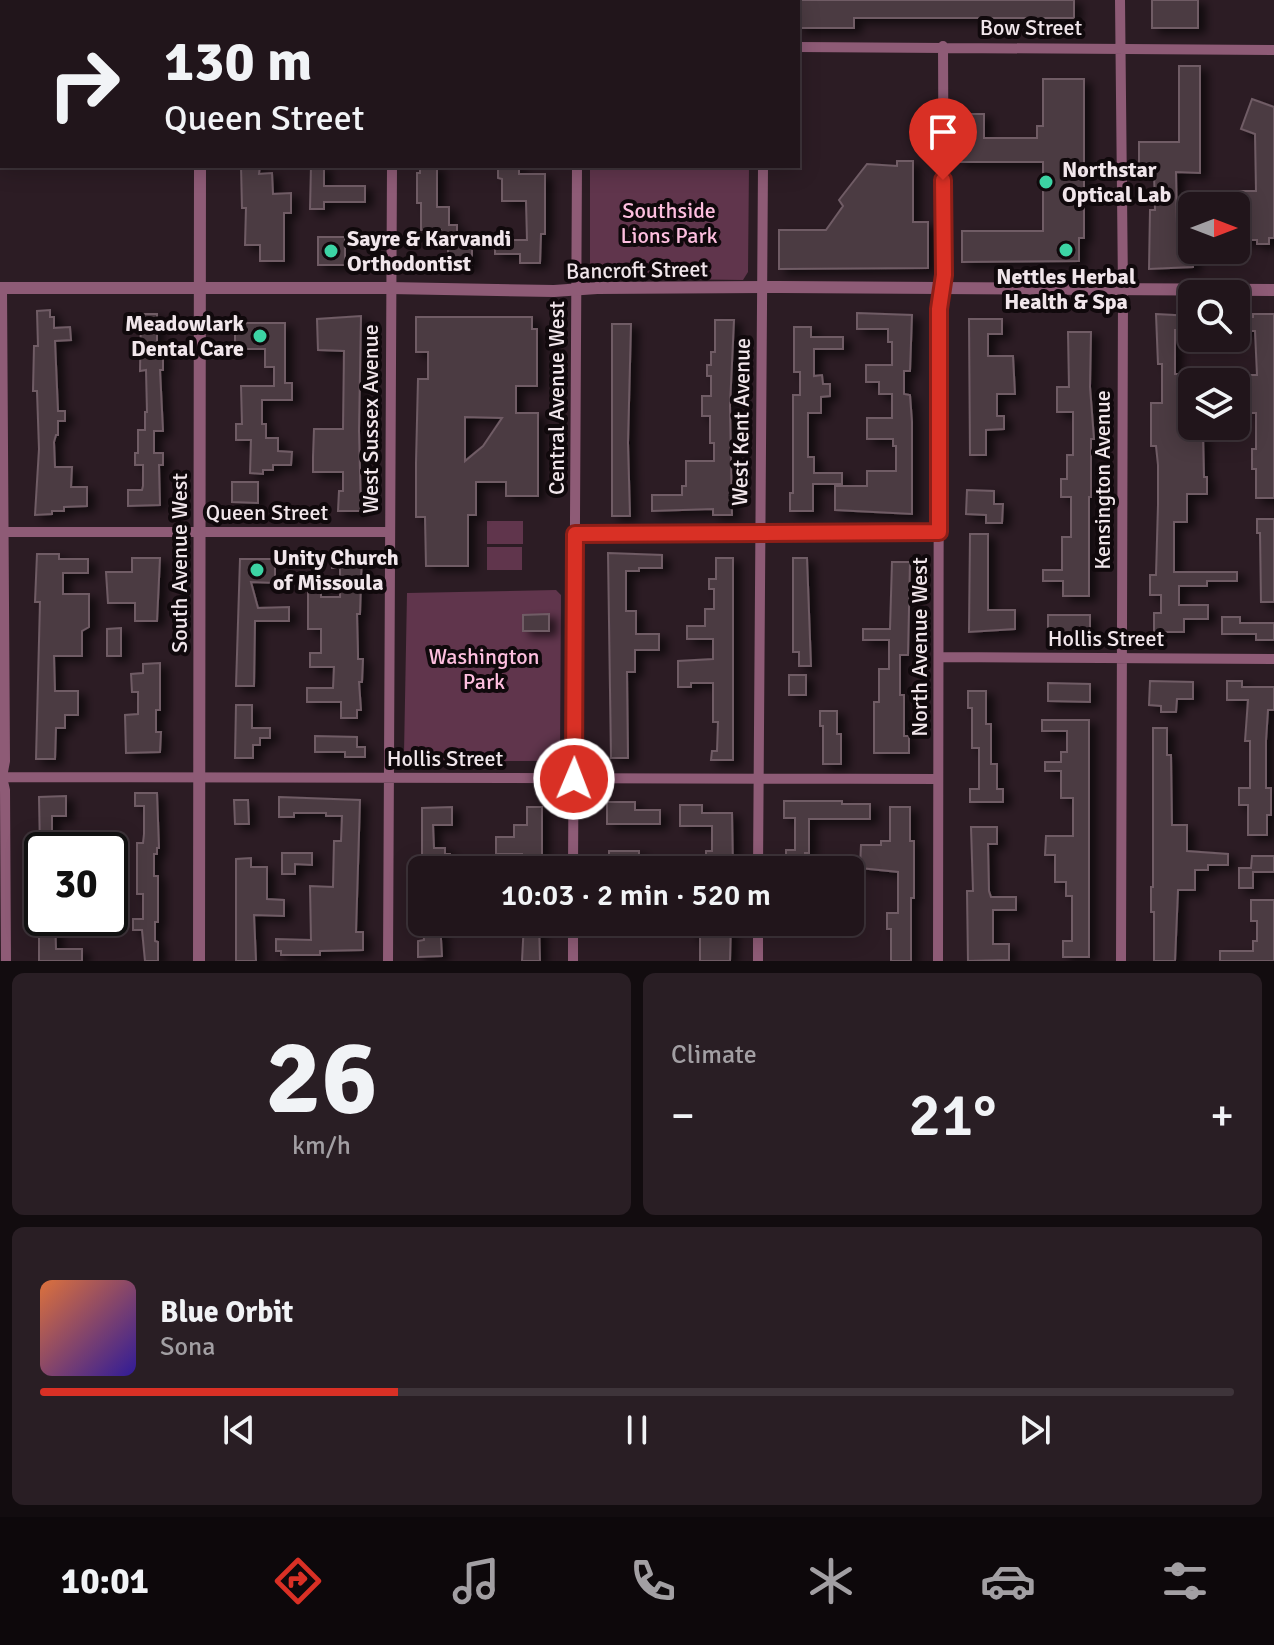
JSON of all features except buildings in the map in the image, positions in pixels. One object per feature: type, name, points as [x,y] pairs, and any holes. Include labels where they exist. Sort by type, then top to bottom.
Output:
[{"type":"street","name":"Kensington Avenue","points":[[1120,0],[1123,290],[1121,961]]},
{"type":"street","name":"North Avenue West","points":[[938,961],[939,309],[943,288],[943,46]]},
{"type":"street","name":"Bow Street","points":[[800,47],[1271,48]]},
{"type":"street","name":"South Avenue West","points":[[199,961],[200,168]]},
{"type":"street","name":"West Sussex Avenue","points":[[388,961],[392,168]]},
{"type":"street","name":"Central Avenue West","points":[[573,856],[577,168]]},
{"type":"street","name":"West Kent Avenue","points":[[758,856],[763,168]]},
{"type":"street","name":"Bancroft Street","points":[[1,288],[1274,290]]},
{"type":"street","points":[[1,288],[5,761],[1,777],[5,790],[6,961]]},
{"type":"street","name":"Queen Street","points":[[1,532],[389,532]]},
{"type":"street","points":[[575,534],[939,532]]},
{"type":"street","name":"Hollis Street","points":[[939,657],[1274,659]]},
{"type":"street","name":"Hollis Street","points":[[1,777],[938,779]]},
{"type":"street","points":[[573,936],[573,961]]},
{"type":"street","points":[[758,936],[758,961]]},
{"type":"green space","name":"Southside Lions Park","points":[[590,168],[749,168],[748,272],[743,280],[590,278]]},
{"type":"green space","points":[[487,521],[523,521],[523,544],[487,544]]},
{"type":"green space","points":[[487,547],[522,547],[522,570],[487,570]]},
{"type":"green space","name":"Washington Park","points":[[556,590],[561,595],[560,755],[556,761],[411,761],[404,753],[407,593]]},
{"type":"place","name":"Northstar Optical Lab","points":[[1046,182]]},
{"type":"place","name":"Nettles Herbal Health & Spa","points":[[1066,250]]},
{"type":"place","name":"Sayre & Karvandi Orthodontist","points":[[331,251]]},
{"type":"place","name":"Meadowlark Dental Care","points":[[260,336]]},
{"type":"place","name":"Unity Church of Missoula","points":[[257,570]]},
{"type":"route","points":[[574,779],[575,534],[939,532],[939,309],[944,275],[943,180]]}]
